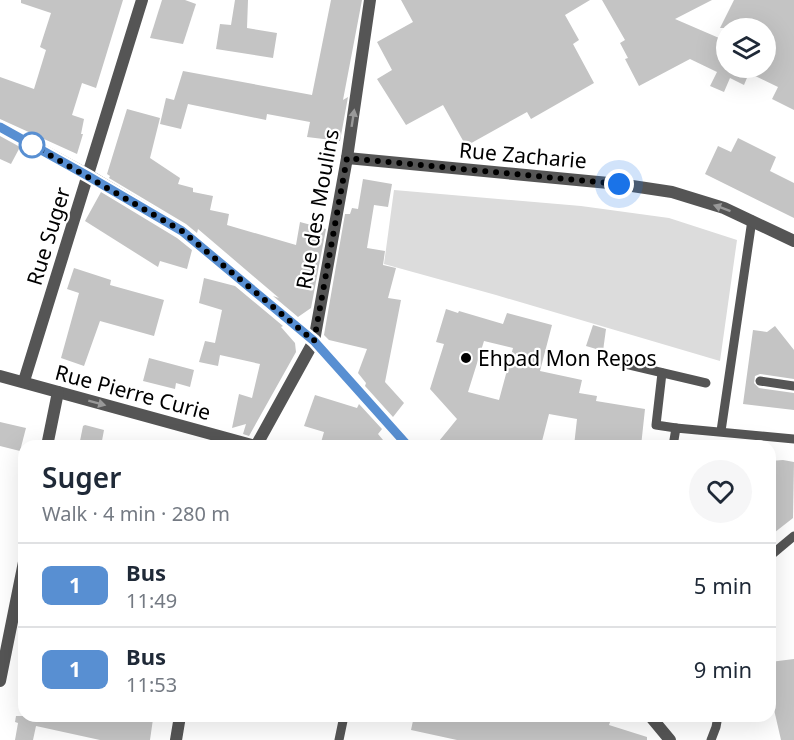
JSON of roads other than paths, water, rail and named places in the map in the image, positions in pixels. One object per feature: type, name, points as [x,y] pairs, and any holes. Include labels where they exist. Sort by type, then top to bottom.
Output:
[{"type":"street","name":"Rue Suger","points":[[24,381],[142,0]]},
{"type":"street","name":"Rue des Moulins","points":[[259,440],[314,341],[347,158],[370,0]]},
{"type":"street","points":[[0,127],[182,231],[314,341],[403,440]]},
{"type":"street","name":"Rue Zacharie","points":[[347,158],[619,184],[672,192],[724,208],[794,241]]},
{"type":"street","name":"Rue Pierre Curie","points":[[0,376],[234,440]]},
{"type":"street","points":[[48,440],[58,392]]},
{"type":"street","points":[[0,681],[18,591]]},
{"type":"street","points":[[176,740],[179,722]]},
{"type":"street","points":[[655,722],[670,740]]},
{"type":"lane","points":[[721,431],[752,220]]},
{"type":"lane","points":[[621,363],[706,383]]},
{"type":"lane","points":[[662,373],[656,425],[794,439]]},
{"type":"lane","points":[[760,381],[794,386]]},
{"type":"lane","points":[[674,440],[676,428]]},
{"type":"lane","points":[[776,551],[794,536]]},
{"type":"lane","points":[[339,740],[343,722]]},
{"type":"lane","points":[[711,740],[717,722]]},
{"type":"place","name":"Ehpad Mon Repos","points":[[466,358]]}]
